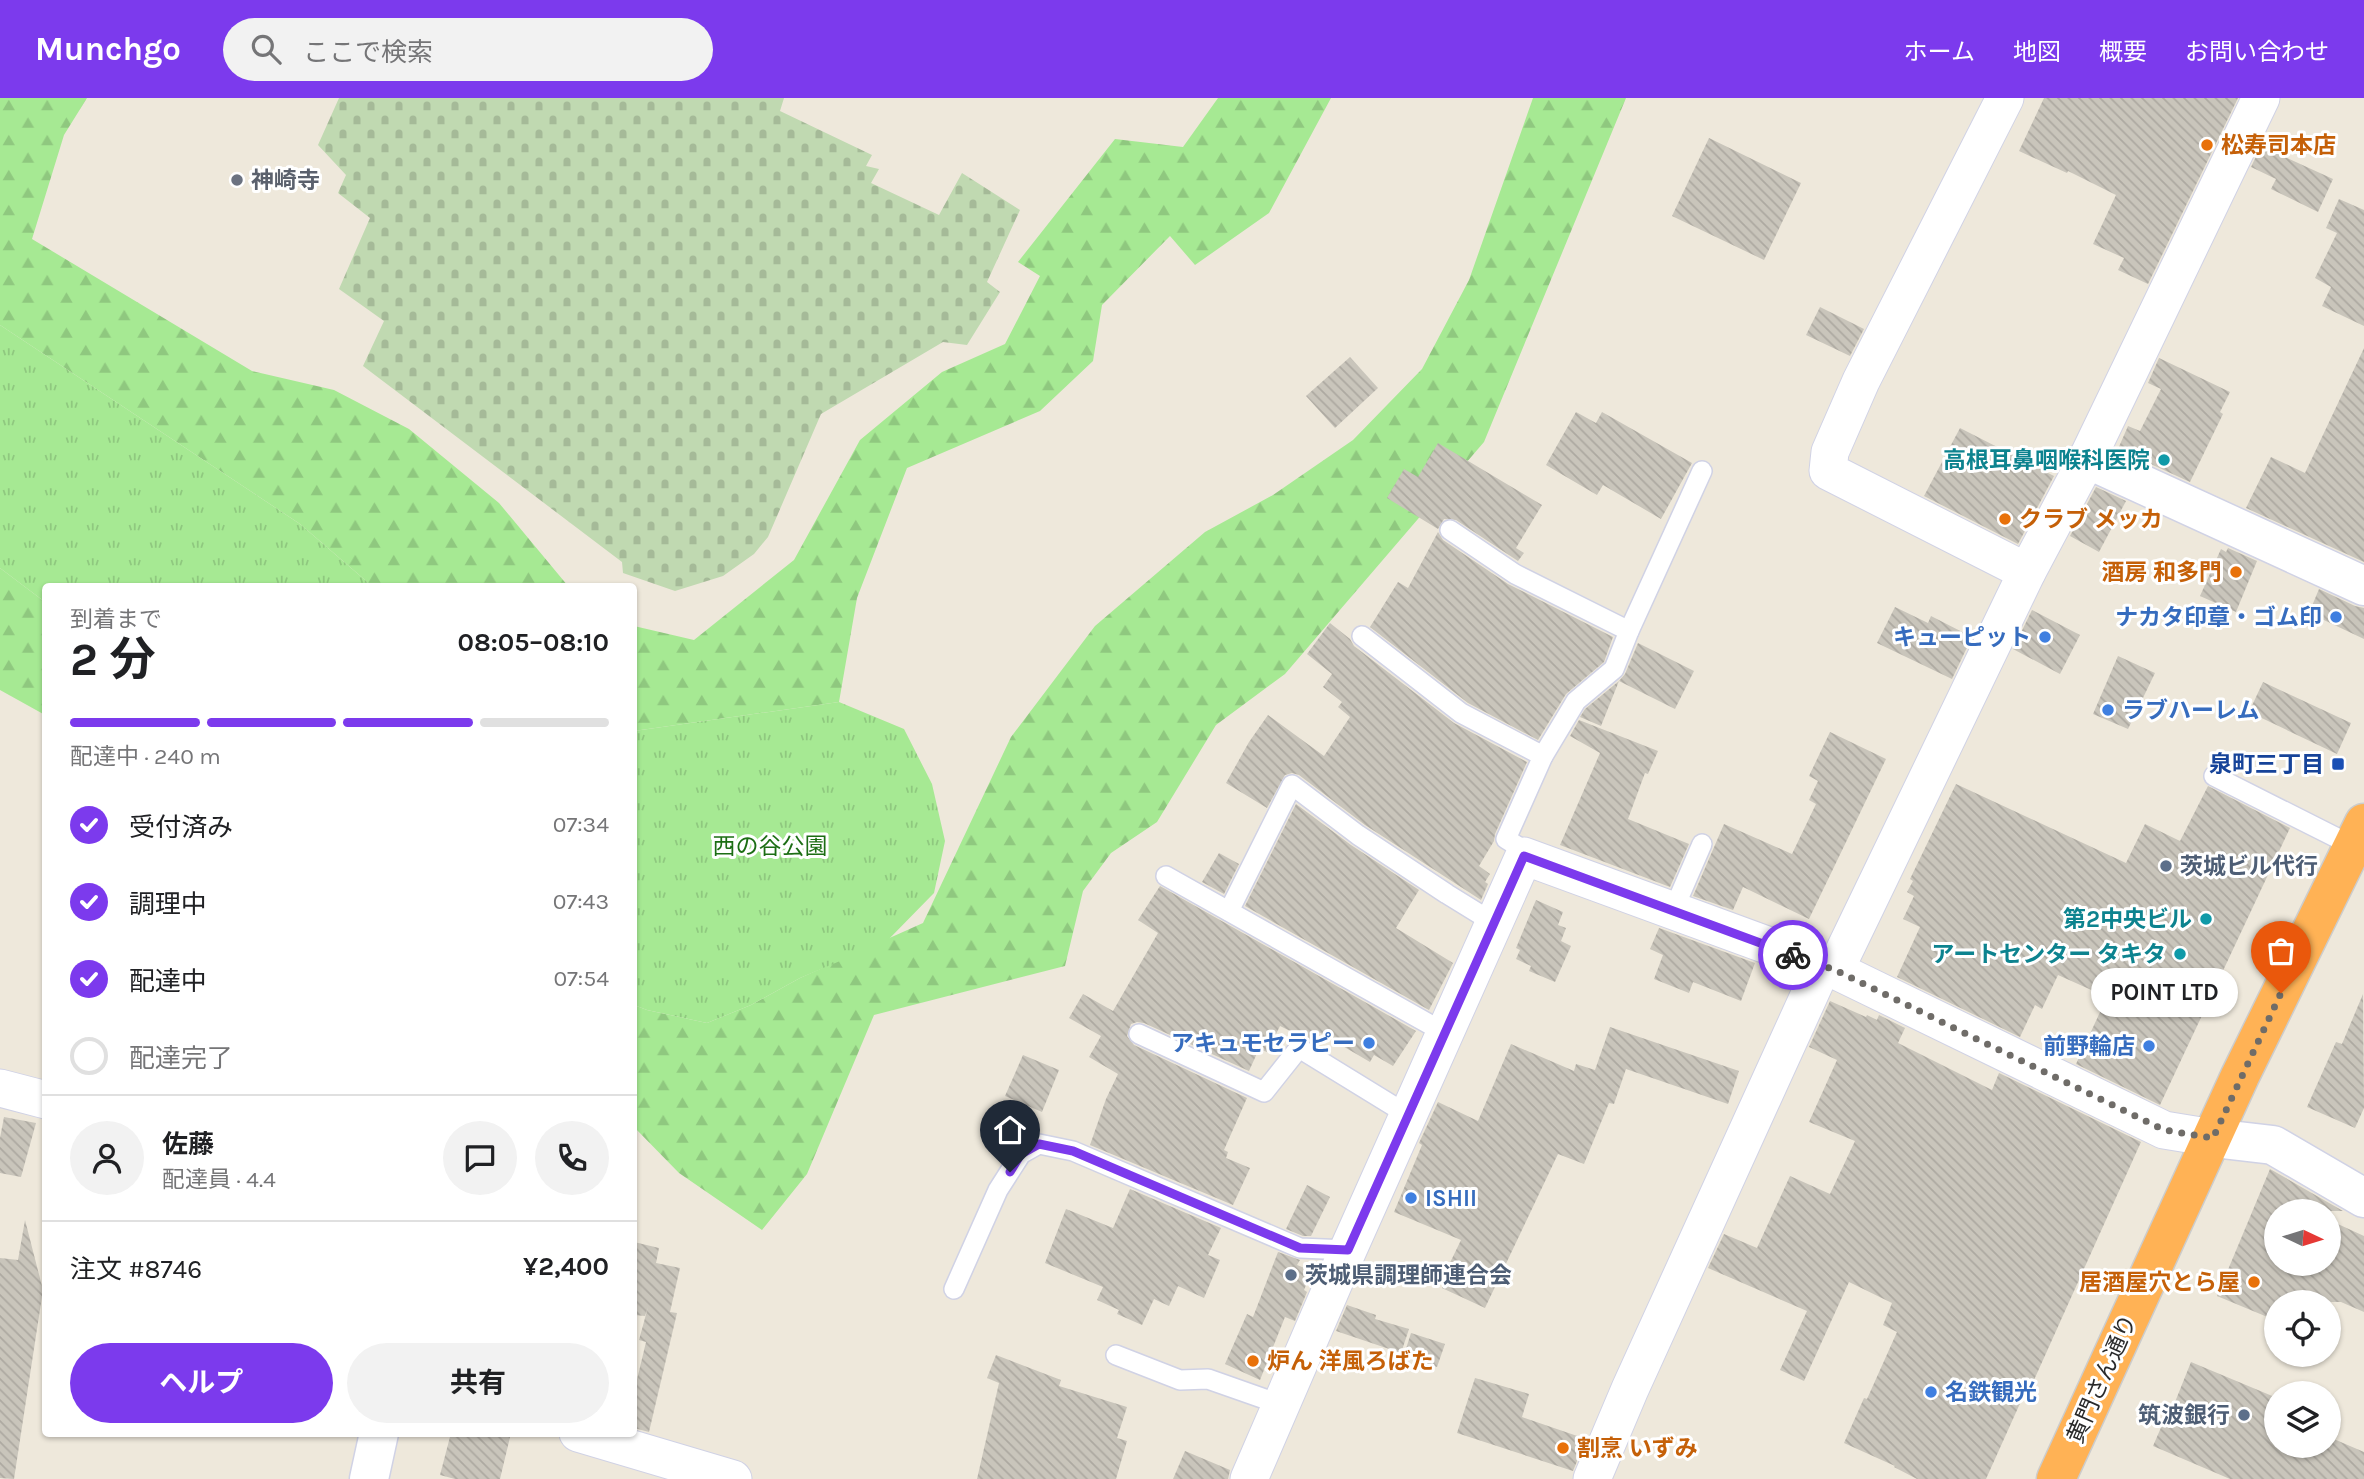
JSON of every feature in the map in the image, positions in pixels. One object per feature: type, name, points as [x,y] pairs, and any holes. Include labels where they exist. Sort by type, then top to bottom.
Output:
[{"type":"highway","name":"黄門さん通り","points":[[2056,1479],[2251,1054],[2358,835]]},
{"type":"street","points":[[2005,98],[1861,381],[1830,452],[1828,471],[2027,572]]},
{"type":"street","points":[[1592,1479],[1630,1389],[1829,968],[2027,572],[2087,459],[2260,98]]},
{"type":"street","points":[[2087,459],[2364,586]]},
{"type":"street","points":[[1249,1479],[1524,856],[1829,968],[2164,1130],[2273,1144],[2364,1198]]},
{"type":"street","points":[[0,1088],[42,1099]]},
{"type":"street","points":[[369,1479],[378,1437]]},
{"type":"street","points":[[591,1437],[733,1479]]},
{"type":"lane","points":[[1524,856],[1518,847],[1506,839],[1543,756],[1576,701],[1614,669],[1702,471]]},
{"type":"lane","points":[[1450,530],[1515,574],[1629,631]]},
{"type":"lane","points":[[1362,636],[1461,713],[1543,756]]},
{"type":"lane","points":[[2214,776],[2358,835]]},
{"type":"lane","points":[[1229,911],[1292,785],[1358,835],[1494,923]]},
{"type":"lane","points":[[1673,911],[1702,844]]},
{"type":"lane","points":[[1166,876],[1445,1033]]},
{"type":"lane","points":[[1139,1034],[1264,1092],[1298,1048],[1408,1115]]},
{"type":"lane","points":[[954,1289],[998,1190],[1021,1154],[1039,1144],[1073,1151],[1300,1248],[1348,1250]]},
{"type":"lane","points":[[1116,1355],[1180,1380],[1208,1379],[1282,1405]]},
{"type":"green space","points":[[0,98],[87,98],[64,135],[32,239],[252,371],[334,390],[409,429],[499,503],[566,583],[369,583],[300,524],[0,325]]},
{"type":"green space","points":[[339,98],[784,98],[780,111],[872,155],[866,166],[879,169],[871,183],[939,215],[962,173],[1020,210],[987,282],[1000,292],[967,345],[943,342],[821,414],[768,537],[754,554],[723,576],[675,591],[623,573],[622,562],[363,366],[384,321],[339,289],[370,218],[338,193],[346,175],[318,145]]},
{"type":"green space","points":[[1218,98],[1331,98],[1269,213],[1195,265],[1170,236],[1102,305],[1093,361],[1040,411],[907,468],[857,598],[839,702],[637,731],[637,627],[694,640],[794,560],[860,440],[942,372],[1005,344],[1040,276],[1018,262],[1115,139],[1183,147]]},
{"type":"green space","points":[[1533,98],[1626,98],[1484,442],[1285,674],[1216,725],[1157,822],[1111,853],[1083,891],[1065,966],[874,1015],[807,1174],[762,1230],[679,1173],[637,1130],[637,1006],[707,1023],[751,1005],[800,978],[923,923],[1011,737],[1095,626],[1205,532],[1273,495],[1353,440],[1422,369],[1469,280]]},
{"type":"green space","points":[[0,325],[300,524],[369,583],[42,583],[42,600],[0,568]]},
{"type":"green space","points":[[0,568],[42,600],[42,713],[0,690]]},
{"type":"green space","name":"西の谷公園","points":[[839,702],[904,729],[932,784],[945,841],[934,893],[887,941],[800,978],[751,1005],[707,1023],[637,1006],[637,731]]},
{"type":"building","points":[[2044,98],[2238,98],[2148,284],[2118,270],[2124,258],[2093,244],[2116,195],[2019,151]]},
{"type":"building","points":[[1709,138],[1801,183],[1764,260],[1672,216]]},
{"type":"building","points":[[2261,146],[2333,179],[2318,212],[2271,189],[2276,179],[2251,167]]},
{"type":"building","points":[[2339,199],[2364,210],[2364,326],[2322,306],[2331,287],[2315,278],[2337,233],[2326,228]]},
{"type":"building","points":[[1820,307],[1864,329],[1850,356],[1806,335]]},
{"type":"building","points":[[2364,348],[2364,562],[2246,508],[2271,457],[2305,473]]},
{"type":"building","points":[[1350,357],[1378,388],[1335,428],[1306,396]]},
{"type":"building","points":[[2159,358],[2230,392],[2220,412],[2223,414],[2190,482],[2118,449],[2128,426],[2140,431],[2161,389],[2148,383]]},
{"type":"building","points":[[1576,412],[1596,423],[1602,412],[1692,463],[1661,519],[1603,485],[1597,495],[1546,465]]},
{"type":"building","points":[[1960,428],[2054,476],[2018,544],[1924,496]]},
{"type":"building","points":[[1438,443],[1542,505],[1516,548],[1524,553],[1518,561],[1456,520],[1444,519],[1438,529],[1387,498],[1404,469],[1418,477]]},
{"type":"building","points":[[2096,487],[2126,501],[2099,552],[2070,536]]},
{"type":"building","points":[[1438,532],[1443,540],[1508,584],[1613,637],[1604,662],[1566,694],[1538,740],[1468,703],[1370,627],[1398,582],[1408,588]]},
{"type":"building","points":[[2228,548],[2257,561],[2236,612],[2200,596],[2221,549],[2226,552]]},
{"type":"building","name":"ナカタ印章・ゴム印","points":[[2319,589],[2364,608],[2364,639],[2309,613]]},
{"type":"building","points":[[1895,607],[1928,623],[1931,616],[1972,637],[1952,679],[1877,643]]},
{"type":"building","points":[[2032,610],[2080,635],[2060,674],[2013,649]]},
{"type":"building","points":[[1330,623],[1350,639],[1354,646],[1454,723],[1527,762],[1494,841],[1479,866],[1490,874],[1485,882],[1488,884],[1481,900],[1365,825],[1299,775],[1285,775],[1267,808],[1226,783],[1268,715],[1324,756],[1350,717],[1338,707],[1342,702],[1323,687],[1332,674],[1307,654]]},
{"type":"building","points":[[1638,643],[1694,671],[1675,709],[1619,681],[1625,674]]},
{"type":"building","points":[[2118,656],[2155,673],[2128,729],[2093,714]]},
{"type":"building","points":[[1619,681],[1601,726],[1580,717],[1585,709]]},
{"type":"building","points":[[2263,682],[2351,723],[2337,754],[2249,712]]},
{"type":"building","points":[[1579,720],[1658,751],[1648,774],[1645,773],[1628,819],[1689,844],[1670,887],[1560,845],[1600,753],[1570,736]]},
{"type":"building","points":[[1830,732],[1886,759],[1809,919],[1743,887],[1733,910],[1693,896],[1724,824],[1792,854],[1816,804],[1809,800],[1818,781],[1809,776]]},
{"type":"building","points":[[1956,784],[2126,863],[2145,824],[2180,841],[2208,786],[2290,828],[2160,1105],[2076,1064],[2107,997],[2058,975],[2042,1009],[2035,1005],[2020,1037],[1897,977],[1920,927],[1903,919],[1914,896],[1907,892],[1913,881],[1910,879]]},
{"type":"building","points":[[1296,804],[1419,890],[1396,928],[1453,963],[1429,1010],[1245,906]]},
{"type":"building","points":[[1219,853],[1239,864],[1224,894],[1202,882]]},
{"type":"building","points":[[1160,886],[1416,1031],[1393,1066],[1374,1055],[1370,1062],[1317,1031],[1311,1041],[1280,1026],[1267,1052],[1259,1049],[1249,1071],[1144,1023],[1131,1024],[1127,1036],[1134,1045],[1247,1098],[1224,1150],[1228,1152],[1226,1158],[1250,1168],[1233,1205],[1090,1145],[1118,1074],[1089,1057],[1101,1036],[1069,1018],[1083,994],[1113,1011],[1158,933],[1138,920]]},
{"type":"building","points":[[1536,900],[1563,912],[1558,925],[1566,928],[1561,941],[1571,946],[1555,982],[1529,971],[1531,966],[1516,959],[1520,950],[1516,948]]},
{"type":"building","points":[[1659,928],[1755,963],[1741,1001],[1693,982],[1689,993],[1654,979],[1663,955],[1650,949]]},
{"type":"building","points":[[2363,994],[2364,1108],[2355,1128],[2307,1107],[2336,1042],[2342,1044]]},
{"type":"building","points":[[1830,1001],[1866,1017],[1867,1015],[1877,1020],[1879,1015],[1905,1028],[1898,1043],[1992,1090],[1999,1073],[2141,1142],[2025,1400],[2022,1399],[1986,1479],[1917,1479],[1844,1443],[1897,1332],[1883,1325],[1892,1303],[1849,1282],[1804,1381],[1780,1370],[1807,1311],[1708,1268],[1724,1234],[1757,1248],[1790,1176],[1830,1194],[1855,1141],[1809,1122],[1837,1060],[1809,1047]]},
{"type":"building","points":[[1610,1027],[1739,1071],[1728,1104],[1626,1069],[1614,1104],[1609,1103],[1584,1164],[1558,1154],[1485,1308],[1442,1288],[1449,1275],[1445,1273],[1461,1240],[1394,1212],[1422,1145],[1419,1143],[1438,1102],[1478,1121],[1511,1044],[1574,1071],[1576,1064],[1595,1070]]},
{"type":"building","points":[[1023,1055],[1059,1070],[1042,1112],[1005,1096]]},
{"type":"building","points":[[4,1117],[36,1123],[21,1177],[0,1173],[0,1138]]},
{"type":"building","points":[[2270,1169],[2322,1199],[2264,1199],[2264,1276],[2342,1276],[2342,1226],[2364,1236],[2364,1312],[2341,1302],[2341,1290],[2264,1290],[2264,1316],[2217,1296]]},
{"type":"building","points":[[1307,1185],[1330,1197],[1311,1236],[1303,1236],[1286,1229]]},
{"type":"building","points":[[1130,1189],[1221,1228],[1208,1255],[1220,1260],[1204,1298],[1178,1286],[1169,1306],[1154,1299],[1142,1325],[1117,1314],[1119,1310],[1097,1300],[1103,1287],[1045,1263],[1066,1209],[1113,1228]]},
{"type":"building","points":[[25,1220],[42,1286],[42,1297],[14,1479],[0,1478],[0,1258],[18,1260]]},
{"type":"building","points":[[637,1243],[659,1248],[656,1263],[680,1268],[670,1312],[677,1313],[649,1432],[637,1429],[637,1380],[646,1342],[639,1340],[648,1307],[645,1316],[637,1315]]},
{"type":"building","points":[[1278,1252],[1300,1260],[1297,1265],[1312,1271],[1295,1321],[1285,1317],[1260,1380],[1225,1364],[1247,1314],[1253,1317]]},
{"type":"building","points":[[1347,1305],[1376,1315],[1375,1319],[1409,1329],[1401,1353],[1336,1331]]},
{"type":"building","points":[[1411,1333],[1445,1344],[1437,1367],[1404,1355]]},
{"type":"building","points":[[996,1355],[1061,1380],[1059,1386],[1127,1407],[1117,1438],[1127,1441],[1116,1479],[977,1479],[999,1383],[987,1378]]},
{"type":"building","points":[[2191,1362],[2264,1393],[2264,1458],[2341,1458],[2341,1442],[2364,1452],[2364,1479],[2230,1479],[2153,1446],[2166,1416],[2169,1417]]},
{"type":"building","points":[[1475,1378],[1529,1394],[1522,1417],[1586,1439],[1573,1471],[1457,1433]]},
{"type":"building","points":[[450,1437],[510,1437],[500,1479],[455,1479],[440,1475]]},
{"type":"building","points":[[1185,1451],[1230,1470],[1228,1479],[1173,1479]]},
{"type":"way so far","points":[[1793,955],[1835,970],[2164,1130],[2213,1138],[2281,993]]},
{"type":"place","name":"松寿司本店","points":[[2207,145]]},
{"type":"place","name":"神崎寺","points":[[237,180]]},
{"type":"place","name":"高根耳鼻咽喉科医院","points":[[2164,460]]},
{"type":"place","name":"クラブ メッカ","points":[[2005,519]]},
{"type":"place","name":"酒房 和多門","points":[[2236,572]]},
{"type":"place","name":"ナカタ印章・ゴム印","points":[[2336,617]]},
{"type":"place","name":"キューピット","points":[[2045,637]]},
{"type":"place","name":"ラブハーレム","points":[[2108,710]]},
{"type":"place","name":"泉町三丁目","points":[[2338,764]]},
{"type":"place","name":"茨城ビル代行","points":[[2166,866]]},
{"type":"place","name":"第2中央ビル","points":[[2206,919]]},
{"type":"place","name":"アートセンター タキタ","points":[[2180,954]]},
{"type":"place","name":"POINT LTD","points":[[2281,993]]},
{"type":"place","name":"アキュモセラピー","points":[[1369,1043]]},
{"type":"place","name":"前野輪店","points":[[2149,1046]]},
{"type":"place","name":"ISHII","points":[[1411,1198]]},
{"type":"place","name":"茨城県調理師連合会","points":[[1291,1275]]},
{"type":"place","name":"居酒屋穴とら屋","points":[[2254,1282]]},
{"type":"place","name":"炉ん 洋風ろばた","points":[[1253,1361]]},
{"type":"place","name":"名鉄観光","points":[[1931,1392]]},
{"type":"place","name":"筑波銀行","points":[[2244,1415]]},
{"type":"place","name":"割烹 いずみ","points":[[1563,1448]]},
{"type":"route","points":[[1010,1172],[1021,1154],[1039,1144],[1073,1151],[1300,1248],[1348,1250],[1524,856],[1793,955]]}]
